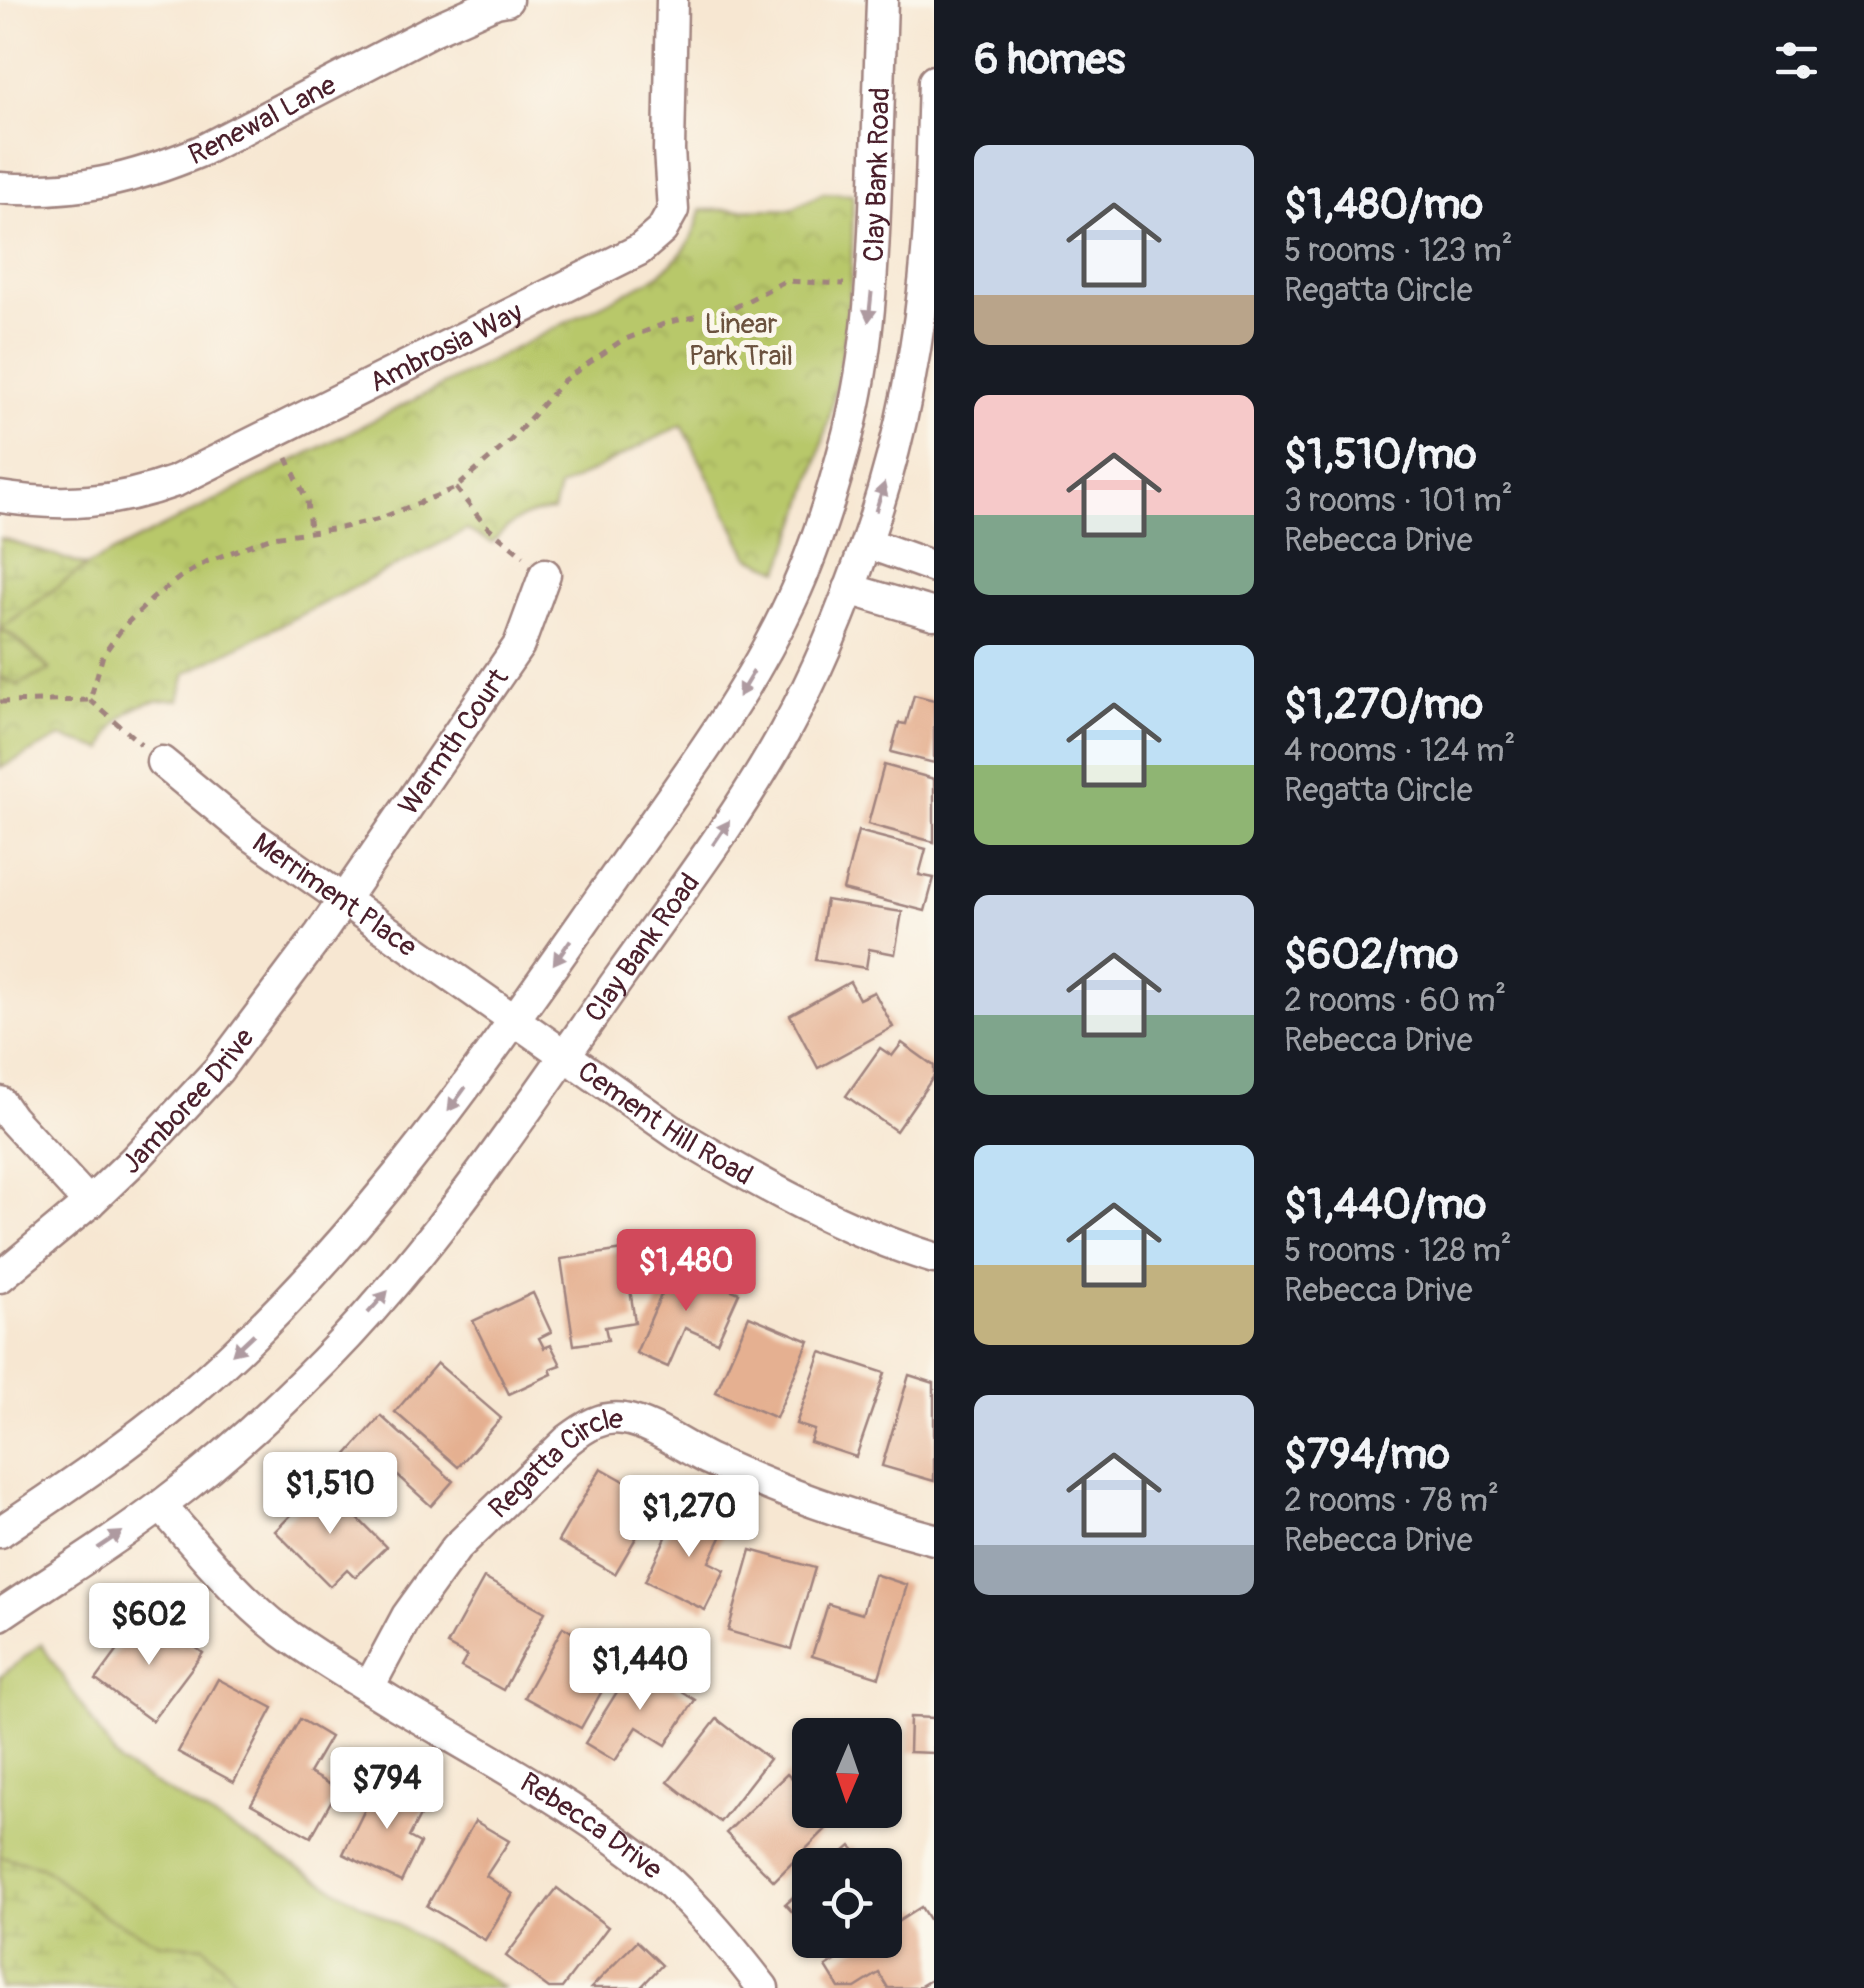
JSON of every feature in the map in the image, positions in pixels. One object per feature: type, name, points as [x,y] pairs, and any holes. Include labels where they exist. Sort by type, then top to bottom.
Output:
[{"type":"street","name":"Renewal Lane","points":[[0,188],[78,188],[163,167],[433,30],[507,0]]},
{"type":"street","name":"Ambrosia Way","points":[[0,497],[80,503],[122,498],[176,481],[639,250],[662,230],[672,210],[672,0]]},
{"type":"street","name":"Clay Bank Road","points":[[0,1532],[120,1451],[185,1398],[276,1312],[358,1222],[433,1132],[741,693],[792,598],[826,508],[863,368],[872,285],[882,0]]},
{"type":"street","name":"Clay Bank Road","points":[[0,1614],[161,1506],[230,1449],[325,1360],[408,1267],[468,1190],[566,1057],[754,784],[806,689],[849,589],[896,442],[913,366],[928,237],[934,81]]},
{"type":"street","points":[[866,542],[934,567]]},
{"type":"street","name":"Warmth Court","points":[[344,900],[519,645],[545,574]]},
{"type":"street","points":[[849,589],[934,614]]},
{"type":"street","name":"Merriment Place","points":[[162,762],[248,833],[514,1020]]},
{"type":"street","name":"Jamboree Drive","points":[[0,1278],[89,1203],[218,1070],[344,900]]},
{"type":"street","name":"Cement Hill Road","points":[[514,1020],[677,1134],[749,1178],[866,1234],[934,1258]]},
{"type":"street","points":[[0,1102],[89,1203]]},
{"type":"street","name":"Regatta Circle","points":[[368,1687],[407,1616],[456,1548],[568,1440],[585,1426],[604,1419],[634,1422],[793,1493],[934,1539]]},
{"type":"street","name":"Rebecca Drive","points":[[161,1506],[211,1562],[280,1629],[314,1654],[572,1809],[640,1858],[732,1947],[763,1988]]},
{"type":"path","points":[[90,700],[103,655],[122,628],[179,578],[234,550],[272,537],[376,520],[456,488],[510,441],[564,380],[621,341],[669,322],[730,310],[786,281],[872,285]]},
{"type":"path","points":[[275,434],[307,501],[310,530]]},
{"type":"path","points":[[456,488],[484,524],[545,574]]},
{"type":"path","points":[[0,702],[90,700],[162,762]]},
{"type":"green space","name":"Linear Park Trail","points":[[823,193],[853,194],[849,302],[824,438],[780,570],[749,557],[682,425],[559,488],[553,511],[519,520],[492,543],[467,530],[186,673],[179,700],[153,702],[131,710],[115,726],[104,750],[61,737],[0,768],[0,678],[18,685],[50,670],[15,637],[0,629],[86,566],[650,280],[683,251],[701,210],[792,209]]},
{"type":"green space","points":[[0,538],[86,566],[0,629]]},
{"type":"green space","points":[[0,630],[14,637],[50,670],[18,685],[0,678]]},
{"type":"green space","points":[[41,1644],[120,1764],[503,1988],[0,1988],[0,1677]]},
{"type":"green space","points":[[0,1856],[41,1866],[103,1915],[160,1943],[204,1946],[244,1988],[0,1988]]},
{"type":"building","points":[[914,695],[934,700],[934,763],[891,752],[899,723],[906,724]]},
{"type":"building","points":[[884,765],[934,779],[934,842],[868,824]]},
{"type":"building","points":[[858,831],[926,849],[919,875],[934,878],[925,911],[843,890]]},
{"type":"building","points":[[826,900],[902,912],[895,954],[869,949],[866,968],[815,960]]},
{"type":"building","points":[[850,982],[859,999],[874,992],[893,1027],[818,1068],[790,1015]]},
{"type":"building","points":[[902,1043],[934,1066],[934,1076],[896,1131],[846,1096],[880,1048],[892,1056]]},
{"type":"building","points":[[624,1250],[635,1322],[605,1327],[608,1340],[574,1345],[561,1259]]},
{"type":"building","points":[[674,1265],[739,1293],[717,1342],[685,1328],[668,1367],[636,1353]]},
{"type":"building","points":[[533,1293],[551,1332],[539,1338],[544,1348],[551,1345],[561,1365],[550,1369],[552,1374],[509,1394],[473,1321]]},
{"type":"building","points":[[749,1316],[809,1341],[776,1418],[716,1392]]},
{"type":"building","points":[[821,1352],[885,1373],[856,1457],[810,1442],[814,1430],[796,1424]]},
{"type":"building","points":[[437,1363],[501,1418],[458,1467],[395,1412]]},
{"type":"building","points":[[909,1375],[934,1383],[934,1481],[882,1466]]},
{"type":"building","points":[[381,1416],[453,1481],[431,1506],[398,1476],[375,1501],[336,1467]]},
{"type":"building","points":[[601,1468],[658,1500],[615,1574],[558,1541]]},
{"type":"building","points":[[323,1483],[386,1547],[355,1577],[347,1569],[330,1586],[275,1531]]},
{"type":"building","points":[[680,1508],[725,1529],[709,1562],[725,1570],[705,1610],[645,1581]]},
{"type":"building","points":[[751,1550],[815,1568],[791,1649],[728,1631]]},
{"type":"building","points":[[874,1574],[907,1585],[879,1677],[812,1656],[828,1604],[862,1614]]},
{"type":"building","points":[[484,1578],[545,1612],[503,1690],[461,1667],[467,1656],[447,1645]]},
{"type":"building","points":[[140,1620],[161,1635],[168,1626],[203,1653],[152,1721],[96,1680]]},
{"type":"building","points":[[563,1627],[620,1659],[581,1728],[524,1697]]},
{"type":"building","points":[[635,1663],[695,1700],[666,1745],[637,1727],[615,1761],[585,1743]]},
{"type":"building","points":[[218,1679],[273,1708],[234,1782],[178,1752]]},
{"type":"building","points":[[910,1717],[934,1718],[934,1753],[909,1752]]},
{"type":"building","points":[[300,1719],[330,1737],[309,1773],[338,1789],[311,1837],[251,1804]]},
{"type":"building","points":[[717,1719],[769,1759],[720,1822],[668,1782]]},
{"type":"building","points":[[787,1774],[792,1779],[792,1828],[827,1828],[807,1848],[792,1848],[792,1863],[774,1881],[726,1833]]},
{"type":"building","points":[[379,1781],[426,1804],[409,1837],[420,1843],[401,1882],[343,1854]]},
{"type":"building","points":[[475,1821],[509,1841],[486,1876],[513,1894],[485,1940],[427,1906]]},
{"type":"building","points":[[557,1888],[608,1927],[562,1988],[549,1988],[506,1956]]},
{"type":"building","points":[[921,1907],[934,1927],[934,1978],[917,1988],[888,1988],[879,1973],[855,1988],[839,1988],[826,1967],[840,1958],[902,1958],[902,1919]]},
{"type":"building","points":[[637,1941],[662,1965],[640,1988],[591,1988]]}]
